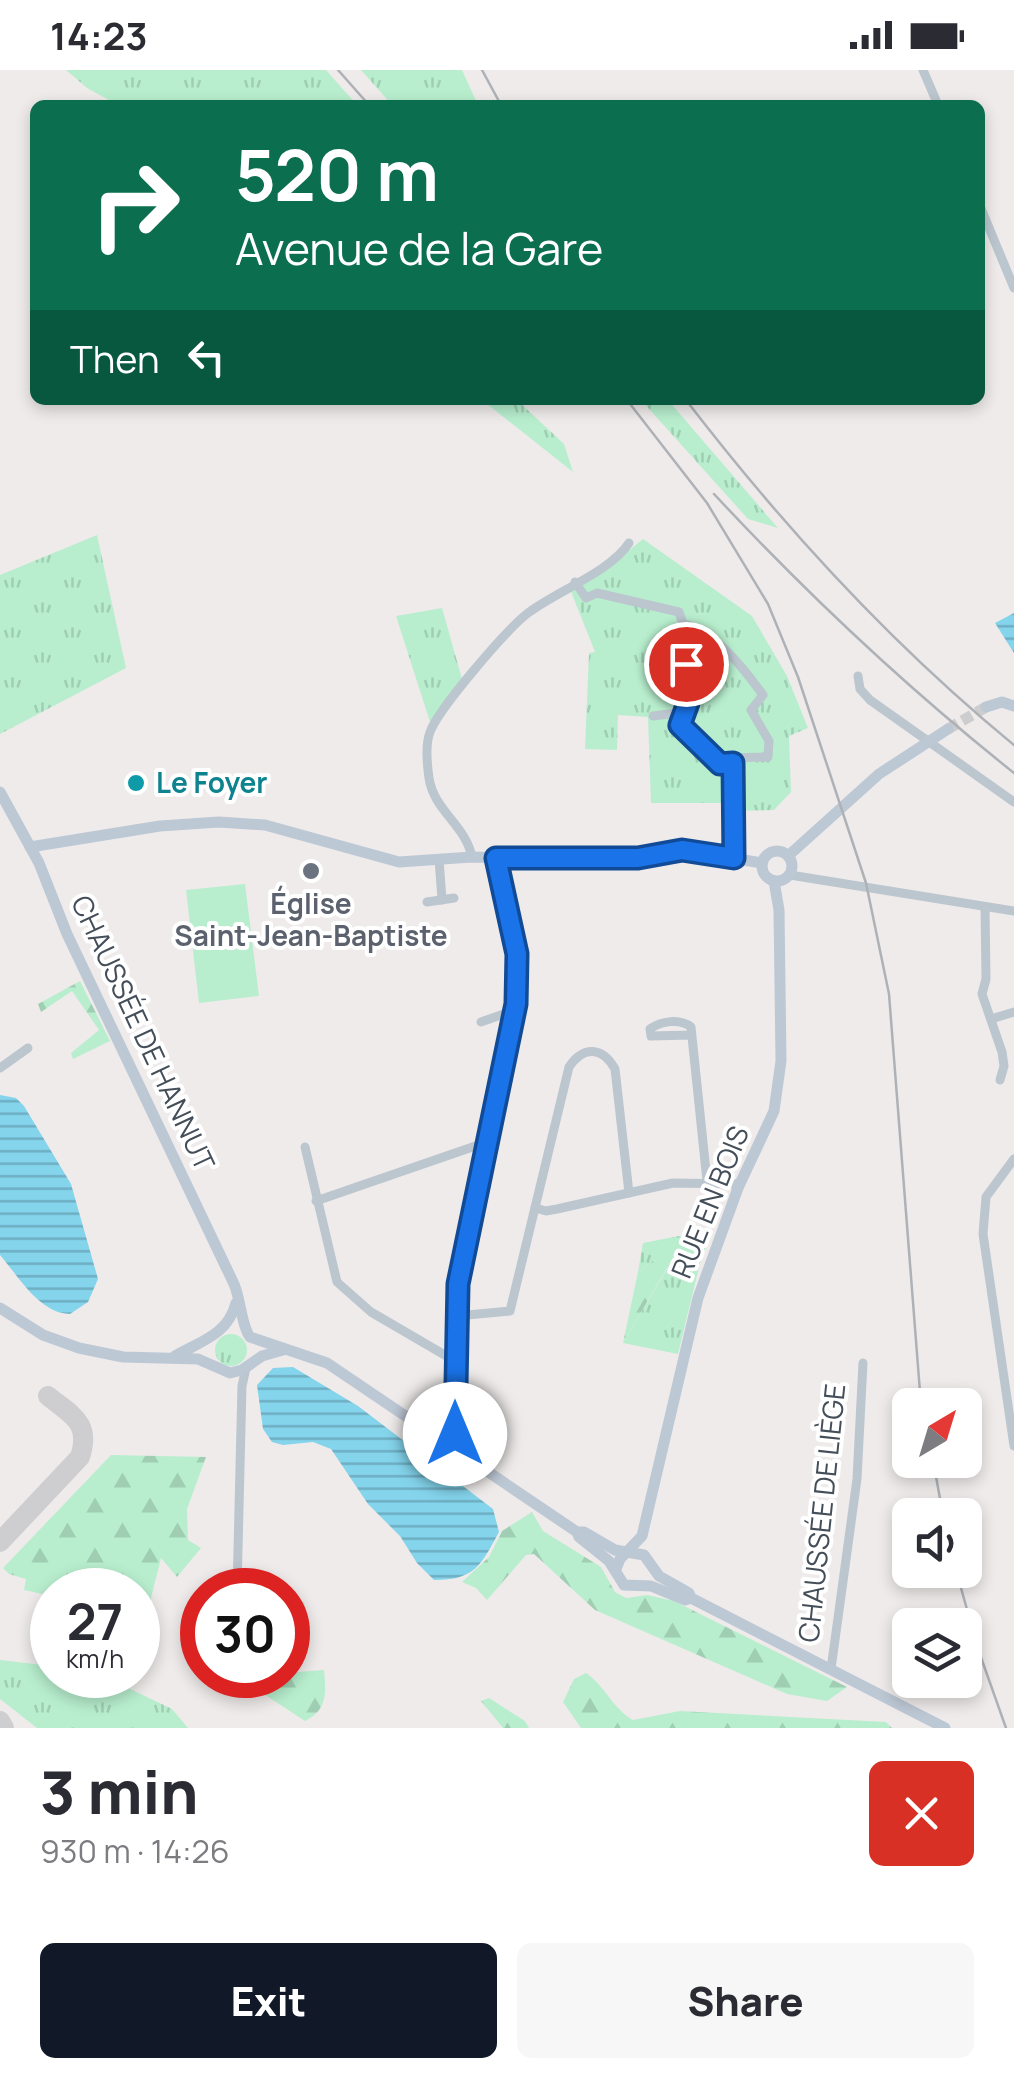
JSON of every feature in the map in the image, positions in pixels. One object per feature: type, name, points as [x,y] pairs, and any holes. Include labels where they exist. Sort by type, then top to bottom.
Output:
[{"type":"street","points":[[923,70],[936,100]]},
{"type":"street","points":[[985,218],[1014,288]]},
{"type":"street","points":[[472,856],[464,832],[434,798],[428,766],[430,732],[492,650],[526,614],[613,560],[629,543]]},
{"type":"street","points":[[574,582],[586,598],[597,594],[679,612],[684,624],[688,703],[680,725],[720,764],[733,763]]},
{"type":"street","points":[[684,624],[696,627],[730,656],[763,696],[751,710],[769,741],[768,757],[733,758],[734,858]]},
{"type":"street","points":[[858,676],[860,689],[870,700],[1014,802]]},
{"type":"street","points":[[986,707],[1002,702],[1014,706]]},
{"type":"street","points":[[653,716],[685,712]]},
{"type":"street","points":[[788,856],[878,774],[948,729]]},
{"type":"street","name":"CHAUSSÉE DE HANNUT","points":[[0,792],[4,808],[30,847],[242,1301],[241,1319],[249,1335]]},
{"type":"street","points":[[30,847],[160,826],[219,822],[265,825],[398,862],[472,856],[638,858],[682,850],[762,863]]},
{"type":"street","points":[[772,852],[788,856],[792,863],[790,874],[774,881],[764,873],[762,863],[772,852]]},
{"type":"street","points":[[461,1453],[454,1420],[458,1284],[515,1010],[517,954],[496,858]]},
{"type":"street","points":[[439,859],[442,900]]},
{"type":"street","points":[[790,874],[1014,911]]},
{"type":"street","name":"RUE EN BOIS","points":[[628,1553],[642,1536],[693,1316],[740,1184],[774,1111],[782,1061],[779,910],[774,881]]},
{"type":"street","points":[[427,902],[454,898]]},
{"type":"street","points":[[985,908],[986,979],[982,994],[1002,1052],[1000,1080]]},
{"type":"street","points":[[481,1022],[515,1010]]},
{"type":"street","points":[[991,1019],[1014,1012]]},
{"type":"street","points":[[691,1036],[707,1181]]},
{"type":"street","points":[[0,1068],[28,1048]]},
{"type":"street","points":[[456,1316],[510,1311],[570,1068],[578,1055],[586,1051],[599,1052],[614,1069],[628,1193]]},
{"type":"street","points":[[316,1201],[487,1142]]},
{"type":"street","points":[[305,1146],[338,1282],[370,1312],[455,1361]]},
{"type":"street","points":[[1014,1158],[986,1198],[983,1234],[1014,1446]]},
{"type":"street","points":[[536,1208],[546,1211],[673,1184],[740,1184]]},
{"type":"street","points":[[175,1356],[199,1346],[223,1327],[232,1316],[238,1297]]},
{"type":"street","points":[[0,1308],[43,1335],[123,1357],[175,1356],[236,1372],[283,1350]]},
{"type":"street","points":[[223,1327],[236,1326],[283,1350],[327,1363],[577,1532],[628,1553],[638,1553],[650,1563],[650,1578],[642,1586],[624,1585],[616,1569],[577,1532]]},
{"type":"street","points":[[238,1568],[241,1399],[254,1349],[249,1335]]},
{"type":"street","points":[[210,1337],[207,1351],[241,1399]]},
{"type":"street","name":"CHAUSSÉE DE LIÈGE","points":[[831,1668],[857,1479],[863,1364]]},
{"type":"street","points":[[427,1430],[443,1429],[454,1420]]},
{"type":"street","name":"RUE EN BOIS","points":[[642,1536],[650,1563]]},
{"type":"street","points":[[616,1569],[628,1553]]},
{"type":"street","name":"CHAUSSÉE DE LIÈGE","points":[[650,1563],[662,1578],[691,1598],[945,1728]]},
{"type":"street","name":"CHAUSSÉE DE LIÈGE","points":[[642,1586],[684,1600],[691,1598]]},
{"type":"green space","points":[[66,70],[326,70],[353,100],[109,100]]},
{"type":"green space","points":[[361,70],[462,70],[476,100],[388,100]]},
{"type":"green space","points":[[488,405],[522,405],[564,444],[573,472]]},
{"type":"green space","points":[[645,405],[672,405],[778,528],[748,519]]},
{"type":"green space","points":[[97,535],[126,668],[0,734],[0,575]]},
{"type":"green space","points":[[643,539],[752,616],[787,676],[808,728],[789,736],[791,792],[774,810],[727,811],[726,803],[651,803],[648,717],[618,715],[617,750],[585,749],[589,653],[595,652],[570,589],[610,566]]},
{"type":"green space","points":[[442,608],[462,679],[430,722],[396,616]]},
{"type":"green space","points":[[245,884],[259,996],[199,1003],[186,890]]},
{"type":"green space","points":[[80,981],[110,1041],[73,1059],[71,1053],[99,1030],[72,991],[41,1012],[38,1004]]},
{"type":"green space","points":[[679,1236],[711,1238],[702,1255],[678,1354],[623,1343],[667,1269],[654,1260],[638,1272],[643,1243]]},
{"type":"green space","points":[[654,1260],[667,1268],[623,1343],[638,1272]]},
{"type":"green space","points":[[231,1334],[242,1339],[247,1350],[242,1361],[231,1366],[220,1361],[215,1350],[220,1339]]},
{"type":"green space","points":[[111,1455],[206,1457],[187,1509],[188,1540],[201,1548],[184,1568],[180,1568],[177,1577],[161,1558],[158,1568],[30,1568],[30,1591],[24,1590],[26,1579],[3,1568]]},
{"type":"green space","points":[[532,1512],[543,1531],[601,1567],[615,1592],[626,1598],[647,1595],[674,1601],[847,1687],[827,1701],[787,1694],[595,1610],[534,1554],[526,1555],[487,1600],[476,1588],[462,1582],[489,1557],[502,1531]]},
{"type":"green space","points":[[0,1660],[30,1663],[30,1698],[149,1698],[172,1709],[188,1728],[37,1728],[0,1699]]},
{"type":"green space","points":[[324,1670],[325,1693],[322,1706],[305,1721],[270,1698],[310,1698],[310,1671]]},
{"type":"green space","points":[[586,1673],[633,1720],[680,1711],[886,1722],[892,1728],[581,1728],[563,1702],[574,1679]]},
{"type":"green space","points":[[489,1698],[525,1721],[529,1728],[503,1728],[481,1701]]},
{"type":"water","points":[[1014,613],[1014,653],[995,623]]},
{"type":"water","points":[[0,1095],[16,1098],[24,1106],[71,1184],[98,1279],[88,1302],[70,1314],[39,1301],[0,1255]]},
{"type":"water","points":[[293,1367],[358,1406],[493,1509],[499,1532],[475,1568],[459,1577],[434,1580],[417,1563],[400,1536],[368,1504],[331,1449],[313,1442],[272,1442],[263,1429],[257,1385],[273,1368]]},
{"type":"taxiway","points":[[0,1542],[80,1457],[81,1428],[72,1415],[48,1396]]},
{"type":"taxiway","points":[[0,1721],[4,1728]]},
{"type":"tunnel","points":[[948,729],[986,707]]},
{"type":"railway","points":[[338,70],[365,100]]},
{"type":"railway","points":[[482,70],[498,100]]},
{"type":"railway","points":[[631,405],[707,503],[768,604],[798,677],[866,883],[889,994],[920,1388]]},
{"type":"railway","points":[[690,405],[840,582],[925,666],[1014,745]]},
{"type":"railway","points":[[714,494],[859,639],[1014,773]]},
{"type":"railway","points":[[936,1478],[940,1498]]},
{"type":"railway","points":[[961,1588],[1006,1728]]},
{"type":"place","name":"Le Foyer","points":[[136,783]]},
{"type":"place","name":"Église Saint-Jean-Baptiste","points":[[311,871]]},
{"type":"route","points":[[455,1434],[458,1284],[516,1004],[517,954],[496,858],[638,858],[682,850],[734,858],[733,763],[720,764],[680,725],[688,703],[686,664]]}]
